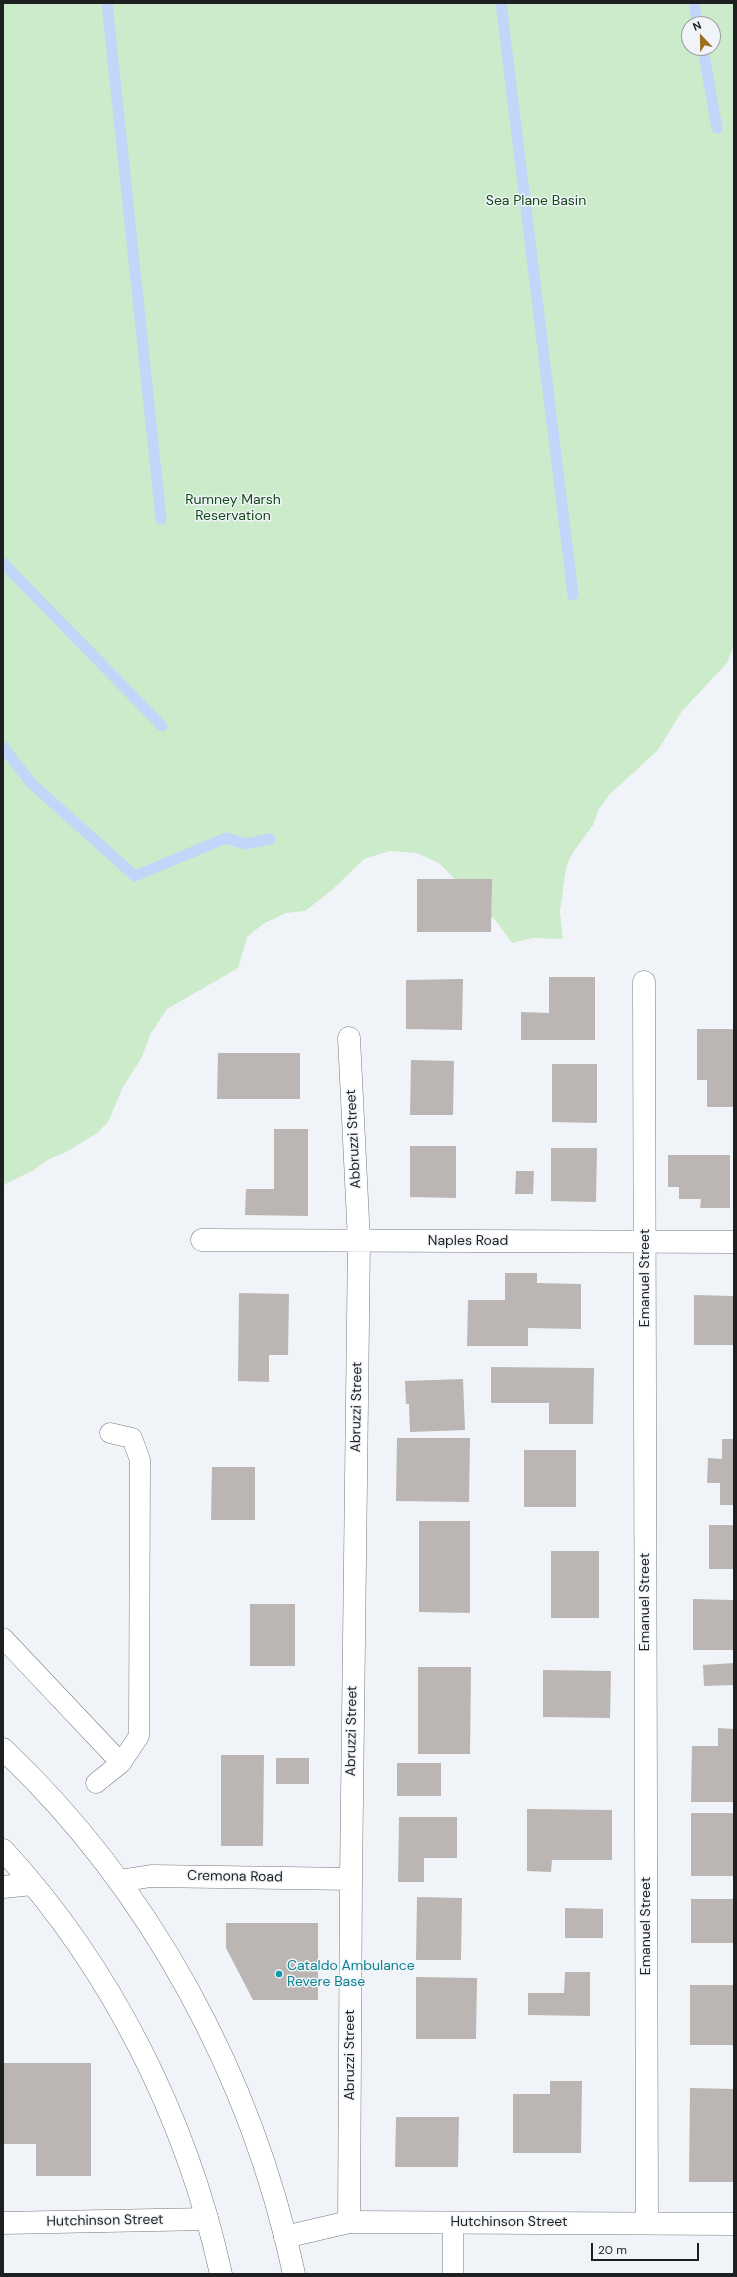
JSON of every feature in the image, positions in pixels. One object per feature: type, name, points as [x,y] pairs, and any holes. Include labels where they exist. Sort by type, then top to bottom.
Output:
[{"type":"main road","name":"Emanuel Street","points":[[644,982],[647,2223]]},
{"type":"main road","name":"Abbruzzi Street","points":[[349,1038],[359,1241]]},
{"type":"main road","name":"Naples Road","points":[[202,1240],[734,1242]]},
{"type":"main road","name":"Abruzzi Street","points":[[349,2222],[351,1879],[359,1241]]},
{"type":"main road","points":[[3,1749],[62,1810],[119,1881],[167,1954],[217,2046],[257,2142],[285,2237],[294,2274]]},
{"type":"main road","points":[[3,1850],[32,1884],[88,1960],[136,2043],[177,2130],[207,2219],[221,2274]]},
{"type":"main road","name":"Cremona Road","points":[[119,1881],[151,1876],[351,1879]]},
{"type":"main road","points":[[3,1887],[32,1884]]},
{"type":"main road","name":"Hutchinson Street","points":[[3,2222],[207,2219]]},
{"type":"main road","name":"Hutchinson Street","points":[[285,2237],[349,2222],[734,2224]]},
{"type":"lane","points":[[96,1782],[120,1763],[139,1736],[140,1460],[132,1438],[110,1433]]},
{"type":"lane","points":[[3,1638],[120,1763]]},
{"type":"lane","points":[[452,2222],[453,2274]]},
{"type":"green space","points":[[3,3],[734,3],[734,645],[727,663],[682,711],[658,750],[610,794],[599,809],[593,825],[574,851],[567,864],[560,912],[563,939],[533,938],[512,943],[496,921],[440,864],[417,853],[390,851],[364,859],[331,891],[305,911],[286,913],[263,924],[247,937],[238,968],[167,1009],[151,1033],[142,1057],[123,1087],[108,1122],[97,1133],[68,1151],[47,1160],[34,1170],[3,1185]]},
{"type":"building","points":[[417,879],[492,879],[491,932],[417,932]]},
{"type":"building","points":[[549,977],[595,977],[595,1040],[521,1040],[521,1012],[549,1013]]},
{"type":"building","points":[[463,979],[462,1030],[406,1029],[406,980]]},
{"type":"building","points":[[697,1029],[734,1029],[734,1107],[707,1107],[707,1080],[697,1080]]},
{"type":"building","points":[[218,1053],[300,1053],[300,1099],[217,1099]]},
{"type":"building","points":[[411,1060],[454,1061],[453,1115],[410,1115]]},
{"type":"building","points":[[552,1064],[597,1064],[597,1123],[552,1122]]},
{"type":"building","points":[[274,1129],[308,1129],[308,1216],[245,1215],[246,1189],[274,1189]]},
{"type":"building","points":[[410,1146],[456,1146],[456,1198],[410,1197]]},
{"type":"building","points":[[551,1148],[597,1148],[596,1202],[551,1201]]},
{"type":"building","points":[[668,1155],[730,1155],[730,1208],[700,1208],[701,1199],[679,1199],[679,1187],[668,1187]]},
{"type":"building","points":[[516,1171],[534,1171],[533,1194],[515,1194]]},
{"type":"building","points":[[505,1273],[537,1273],[537,1283],[581,1284],[581,1329],[528,1328],[528,1346],[467,1346],[468,1300],[505,1300]]},
{"type":"building","points":[[239,1293],[289,1294],[288,1355],[269,1355],[269,1382],[238,1381]]},
{"type":"building","points":[[694,1295],[734,1296],[734,1345],[694,1345]]},
{"type":"building","points":[[491,1367],[594,1368],[593,1424],[549,1424],[549,1403],[491,1403]]},
{"type":"building","points":[[463,1379],[465,1430],[410,1432],[409,1404],[406,1404],[405,1381]]},
{"type":"building","points":[[397,1438],[470,1438],[469,1502],[396,1501]]},
{"type":"building","points":[[722,1439],[734,1439],[734,1505],[720,1505],[720,1483],[707,1483],[708,1458],[722,1459]]},
{"type":"building","points":[[524,1450],[576,1450],[576,1507],[524,1507]]},
{"type":"building","points":[[212,1467],[255,1467],[255,1520],[211,1520]]},
{"type":"building","points":[[419,1521],[470,1521],[470,1613],[419,1612]]},
{"type":"building","points":[[709,1525],[734,1525],[734,1569],[709,1569]]},
{"type":"building","points":[[551,1551],[599,1551],[599,1618],[551,1618]]},
{"type":"building","points":[[693,1599],[734,1600],[734,1650],[693,1650]]},
{"type":"building","points":[[250,1604],[295,1604],[295,1666],[250,1666]]},
{"type":"building","points":[[734,1663],[734,1685],[704,1686],[703,1665]]},
{"type":"building","points":[[418,1667],[471,1667],[470,1754],[418,1754]]},
{"type":"building","points":[[543,1670],[611,1671],[610,1718],[543,1717]]},
{"type":"building","points":[[718,1728],[734,1729],[734,1802],[691,1802],[692,1746],[718,1746]]},
{"type":"building","points":[[221,1755],[264,1755],[263,1846],[221,1846]]},
{"type":"building","points":[[276,1758],[309,1758],[309,1784],[276,1784]]},
{"type":"building","points":[[397,1763],[441,1763],[441,1796],[397,1796]]},
{"type":"building","points":[[527,1809],[612,1810],[612,1860],[552,1860],[551,1872],[527,1871]]},
{"type":"building","points":[[691,1813],[734,1813],[734,1876],[691,1876]]},
{"type":"building","points":[[399,1817],[457,1817],[457,1858],[424,1858],[424,1882],[398,1882]]},
{"type":"building","points":[[417,1897],[462,1898],[461,1960],[416,1960]]},
{"type":"building","points":[[691,1899],[734,1899],[734,1943],[691,1943]]},
{"type":"building","points":[[565,1908],[603,1909],[603,1938],[565,1938]]},
{"type":"building","name":"Cataldo Ambulance Revere Base","points":[[226,1923],[318,1923],[318,2000],[253,2000],[226,1948]]},
{"type":"building","points":[[565,1972],[590,1972],[590,2016],[528,2015],[528,1993],[564,1993]]},
{"type":"building","points":[[416,1977],[477,1978],[476,2039],[416,2039]]},
{"type":"building","points":[[690,1985],[734,1985],[734,2045],[690,2045]]},
{"type":"building","points":[[3,2063],[91,2063],[91,2176],[36,2176],[36,2144],[3,2144]]},
{"type":"building","points":[[550,2081],[582,2081],[581,2153],[513,2153],[513,2094],[550,2094]]},
{"type":"building","points":[[690,2088],[734,2089],[734,2182],[689,2182]]},
{"type":"building","points":[[396,2117],[459,2117],[458,2167],[395,2167]]},
{"type":"waterway","points":[[107,3],[161,519]]},
{"type":"waterway","points":[[501,3],[573,595]]},
{"type":"waterway","points":[[694,3],[696,16]]},
{"type":"waterway","points":[[704,56],[717,128]]},
{"type":"waterway","points":[[3,563],[162,726]]},
{"type":"waterway","points":[[3,747],[31,783],[135,876],[226,838],[245,844],[270,839]]},
{"type":"place","name":"Cataldo Ambulance Revere Base","points":[[279,1974]]},
{"type":"park label","name":"Sea Plane Basin","points":[[536,201]]},
{"type":"park label","name":"Rumney Marsh Reservation","points":[[233,508]]}]
